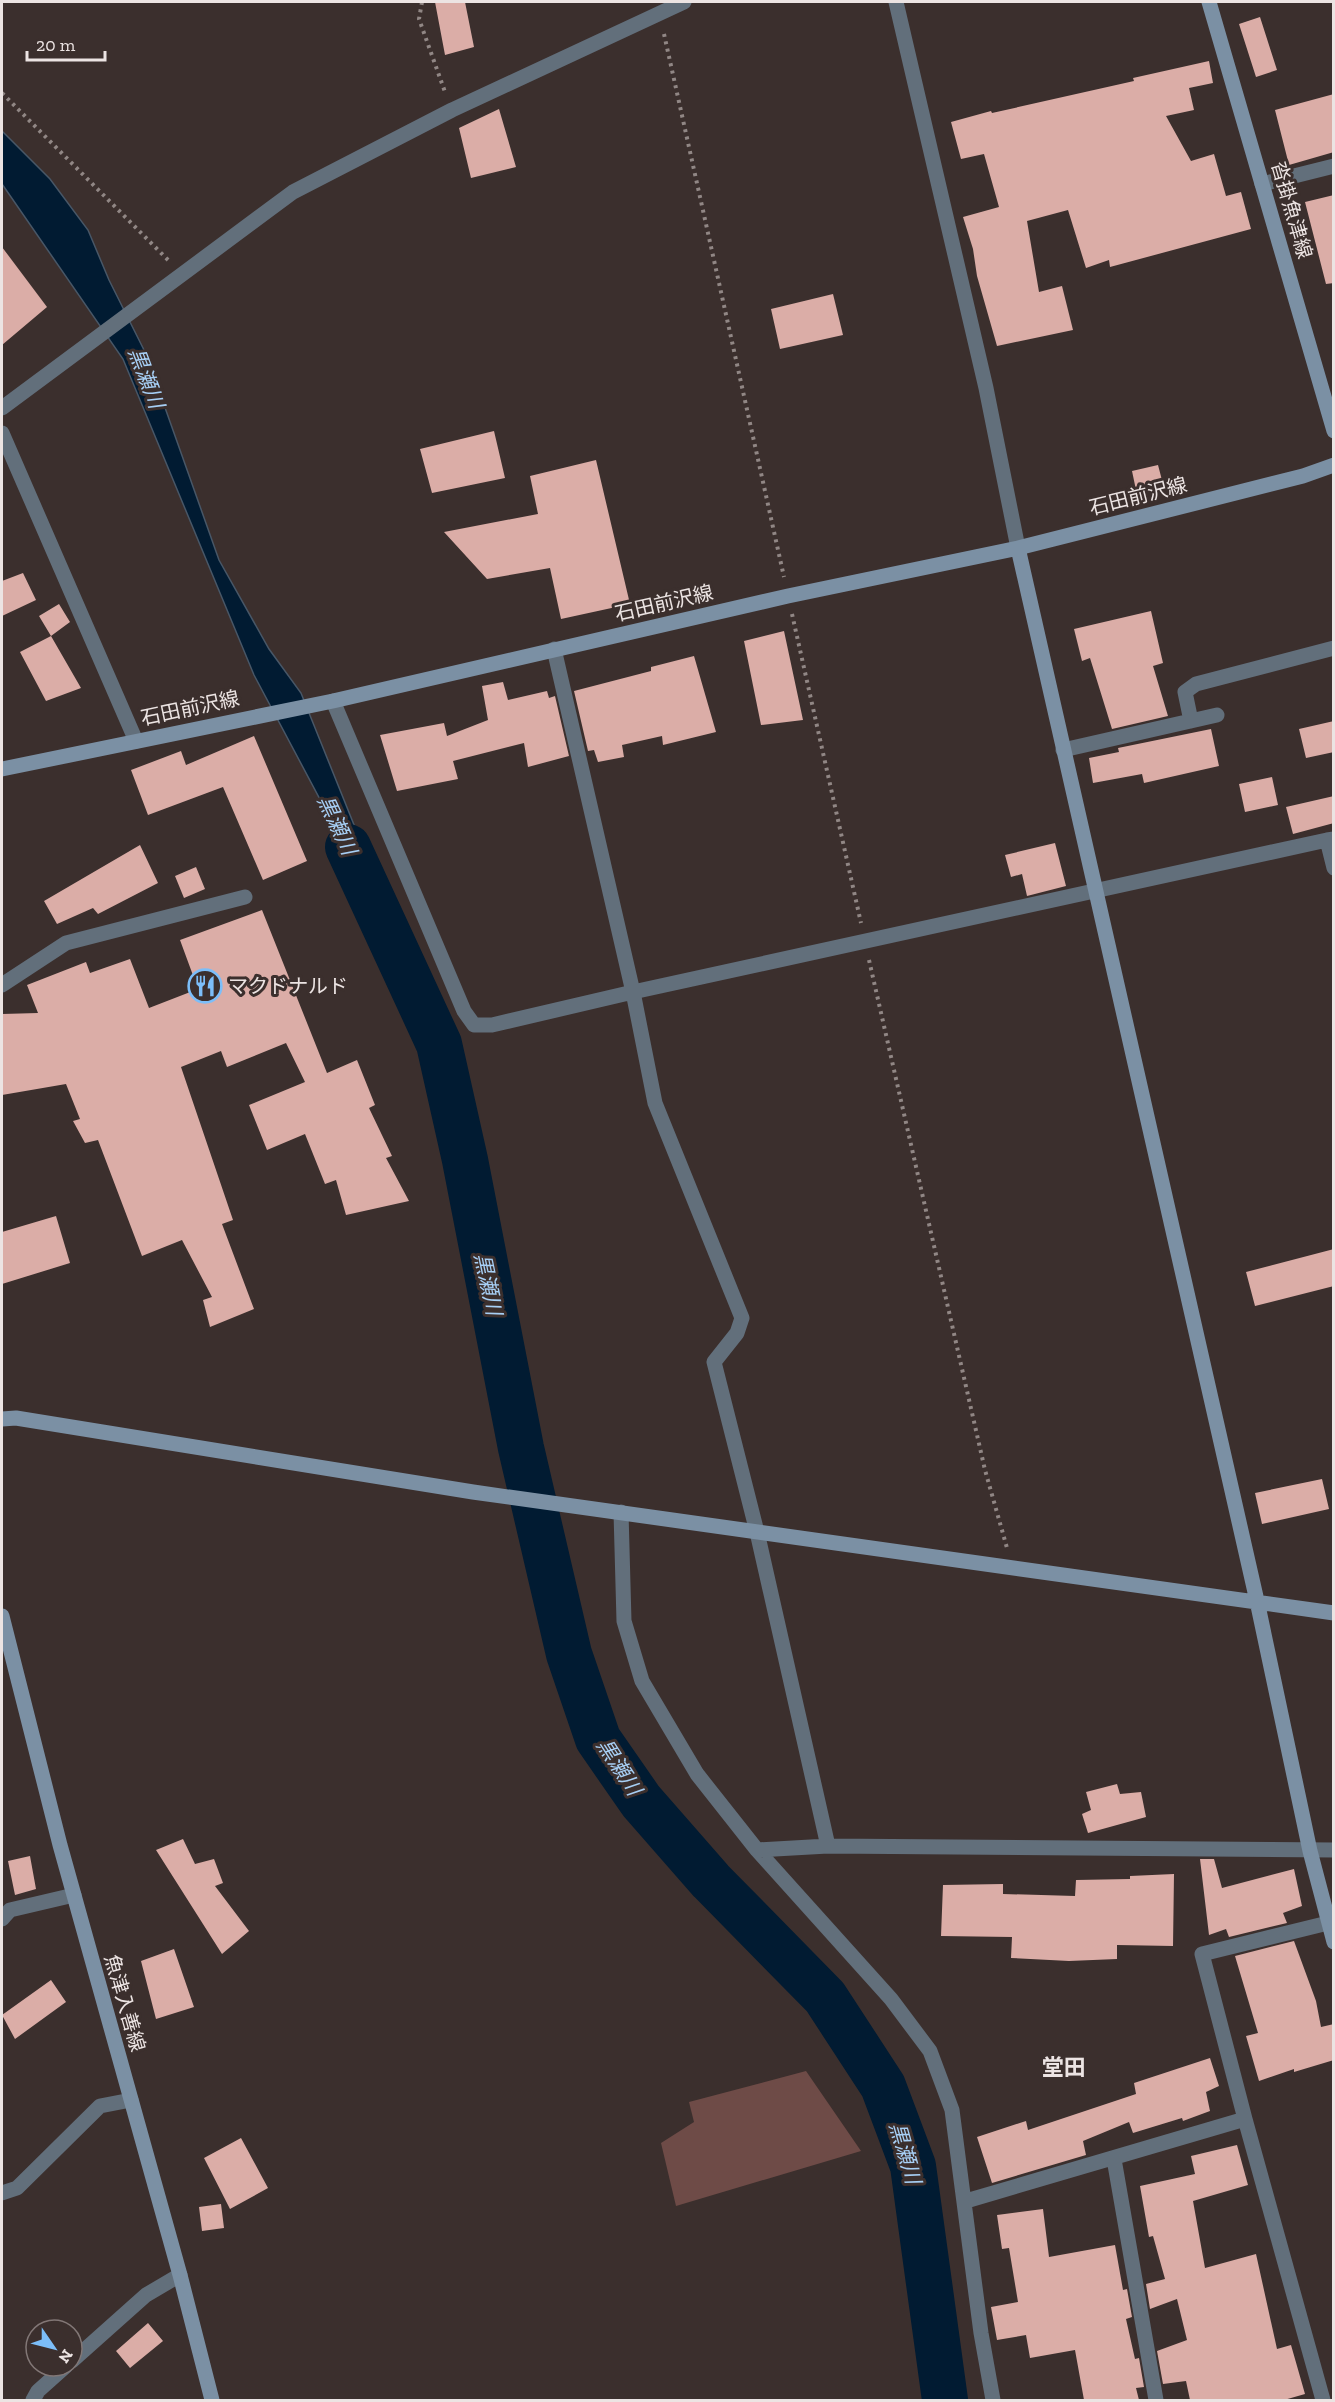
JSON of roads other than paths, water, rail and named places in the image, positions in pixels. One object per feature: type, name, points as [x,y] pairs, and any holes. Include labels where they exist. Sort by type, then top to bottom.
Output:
[{"type":"street","points":[[2,408],[293,192],[452,110],[684,2]]},
{"type":"street","points":[[896,2],[986,388],[1018,549],[1094,892],[1257,1600],[1310,1851],[1334,1942]]},
{"type":"street","name":"沓掛魚津線","points":[[1209,2],[1334,431]]},
{"type":"street","points":[[1262,184],[1334,166]]},
{"type":"street","points":[[2,433],[136,741]]},
{"type":"street","name":"石田前沢線","points":[[2,769],[333,701],[788,596],[1018,549],[1303,476],[1334,465]]},
{"type":"street","points":[[1191,721],[1185,692],[1196,684],[1334,648]]},
{"type":"street","points":[[554,649],[633,992],[655,1103],[742,1318],[737,1333],[714,1362],[757,1532],[828,1846]]},
{"type":"street","points":[[333,701],[464,1011],[474,1025],[492,1024],[1330,839],[1334,868]]},
{"type":"street","points":[[1063,750],[1217,715]]},
{"type":"street","points":[[2,986],[66,943],[244,897]]},
{"type":"street","points":[[2,1419],[15,1418],[473,1492],[1013,1569],[1257,1600],[1334,1613]]},
{"type":"street","points":[[621,1512],[624,1621],[642,1681],[697,1774],[757,1850],[891,1999],[930,2051],[952,2110],[966,2201],[981,2333],[993,2400]]},
{"type":"street","name":"魚津入善線","points":[[2,1616],[74,1895],[180,2275],[212,2400]]},
{"type":"street","points":[[757,1850],[828,1846],[1334,1850]]},
{"type":"street","points":[[2,1919],[10,1910],[74,1895]]},
{"type":"street","points":[[1323,2400],[1202,1954],[1328,1923]]},
{"type":"street","points":[[2,2193],[18,2188],[100,2106],[131,2100]]},
{"type":"street","points":[[966,2201],[1245,2119]]},
{"type":"street","points":[[1114,2159],[1156,2400]]},
{"type":"street","points":[[84,2350],[146,2295],[180,2275]]},
{"type":"street","points":[[33,2400],[38,2391],[53,2378]]},
{"type":"water","points":[[2,131],[50,179],[88,230],[109,280],[146,354],[219,560],[269,649],[301,693],[418,984],[254,675],[123,359],[2,184]]},
{"type":"waterway","name":"黒瀬川","points":[[348,847],[439,1044],[465,1160],[521,1448],[569,1654],[598,1739],[641,1801],[711,1881],[825,1997],[883,2086],[913,2166],[945,2400]]},
{"type":"place","name":"マクドナルド","points":[[205,986]]},
{"type":"district","name":"堂田","points":[[1064,2067]]}]
